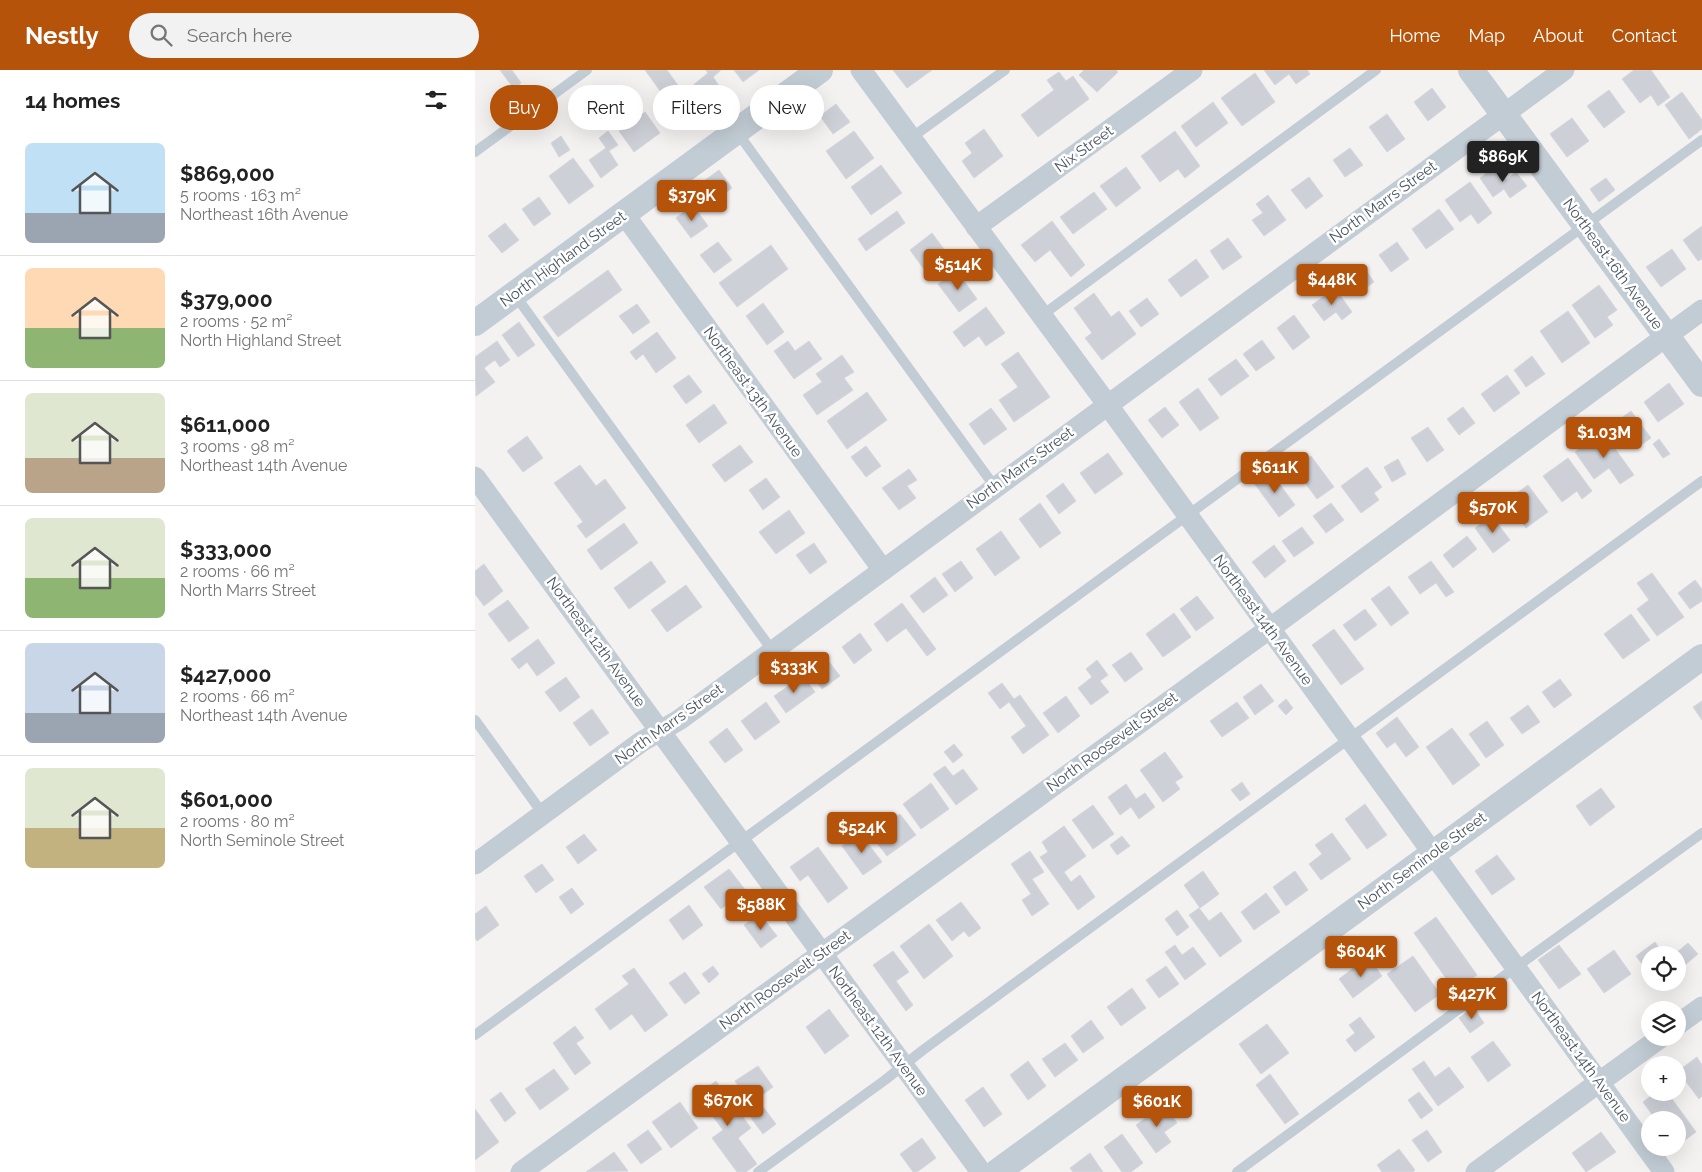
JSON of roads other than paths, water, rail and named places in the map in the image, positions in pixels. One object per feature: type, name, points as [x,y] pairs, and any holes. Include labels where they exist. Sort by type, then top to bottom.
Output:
[{"type":"street","name":"North Highland Street","points":[[475,323],[820,70]]},
{"type":"street","name":"Northeast 14th Avenue","points":[[861,70],[1188,515],[1432,854],[1665,1172]]},
{"type":"street","name":"Nix Street","points":[[976,227],[1192,70]]},
{"type":"street","name":"Northeast 16th Avenue","points":[[1471,70],[1702,384]]},
{"type":"street","name":"North Marrs Street","points":[[475,864],[641,742],[679,720],[1564,70]]},
{"type":"street","name":"Northeast 13th Avenue","points":[[624,214],[883,570]]},
{"type":"street","name":"North Roosevelt Street","points":[[521,1172],[1269,629],[1702,310]]},
{"type":"street","name":"Northeast 12th Avenue","points":[[475,477],[981,1172]]},
{"type":"street","name":"North Seminole Street","points":[[997,1172],[1702,657]]},
{"type":"street","points":[[1686,1019],[1702,1007]]},
{"type":"street","points":[[1476,1172],[1649,1046]]},
{"type":"lane","points":[[475,152],[587,70]]},
{"type":"lane","points":[[911,138],[1005,70]]},
{"type":"lane","points":[[1041,316],[1376,70]]},
{"type":"lane","points":[[737,131],[995,487]]},
{"type":"lane","points":[[475,1035],[1702,140]]},
{"type":"lane","points":[[514,295],[772,650]]},
{"type":"lane","points":[[759,1172],[1702,481]]},
{"type":"lane","points":[[475,720],[543,814]]},
{"type":"lane","points":[[1237,1172],[1702,833]]}]
